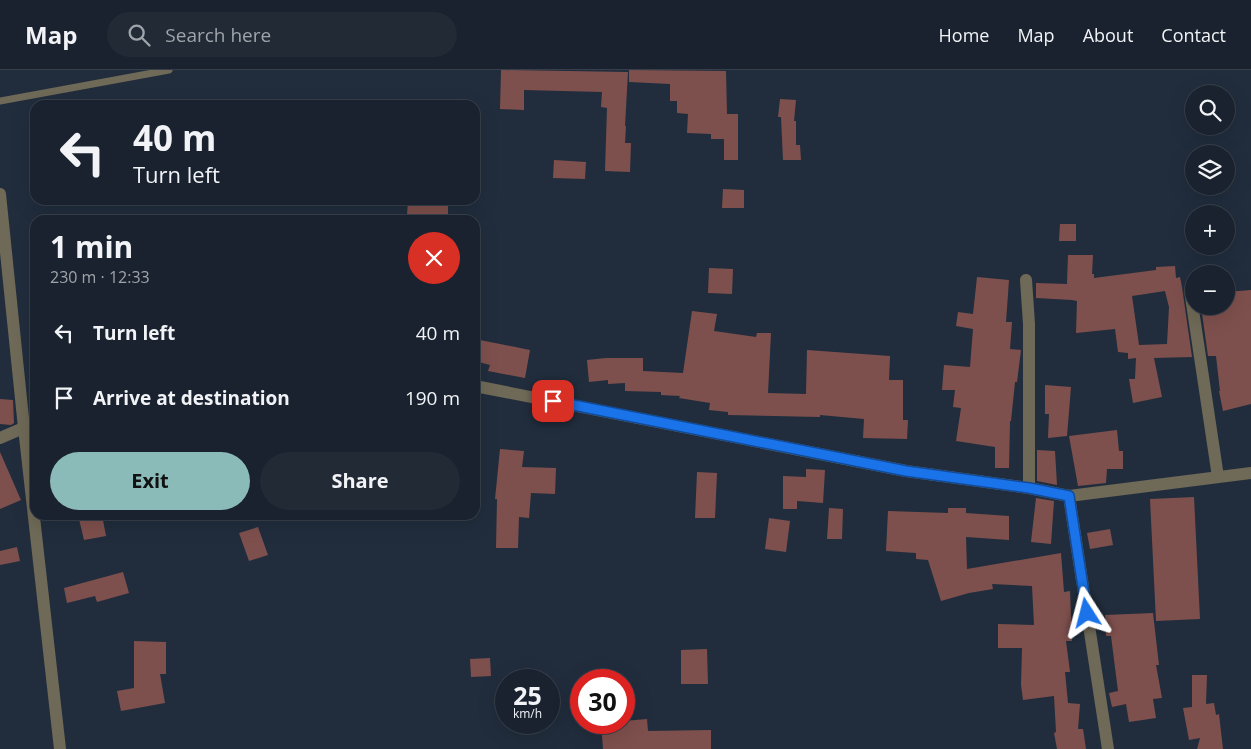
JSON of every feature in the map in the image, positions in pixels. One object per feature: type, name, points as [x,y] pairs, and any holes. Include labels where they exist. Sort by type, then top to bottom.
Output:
[{"type":"street","points":[[0,194],[30,425],[0,438]]},
{"type":"street","points":[[1026,280],[1029,324],[1029,488]]},
{"type":"street","points":[[1194,315],[1218,477]]},
{"type":"street","points":[[480,387],[906,471],[1029,488],[1069,496],[1251,473]]},
{"type":"street","points":[[1069,496],[1108,749]]},
{"type":"street","points":[[39,520],[60,749]]},
{"type":"lane","points":[[0,102],[170,70]]},
{"type":"building","points":[[501,70],[628,72],[625,143],[631,143],[630,172],[605,171],[607,108],[601,107],[602,92],[524,90],[524,110],[500,109]]},
{"type":"building","points":[[629,70],[726,71],[727,114],[738,114],[738,160],[724,160],[724,139],[711,139],[711,134],[687,133],[688,114],[677,113],[677,101],[670,101],[670,84],[629,82]]},
{"type":"building","points":[[780,99],[796,100],[794,121],[796,121],[796,145],[800,145],[801,160],[783,160],[781,117],[778,117]]},
{"type":"building","points":[[554,160],[586,162],[585,179],[553,178]]},
{"type":"building","points":[[723,189],[744,190],[744,208],[722,208]]},
{"type":"building","points":[[408,205],[448,205],[448,215],[407,215]]},
{"type":"building","points":[[1060,224],[1076,224],[1076,241],[1059,241]]},
{"type":"building","points":[[1068,255],[1093,255],[1092,274],[1094,274],[1094,278],[1156,270],[1156,267],[1175,266],[1176,278],[1180,277],[1182,287],[1192,357],[1154,358],[1162,397],[1133,403],[1129,379],[1135,379],[1136,358],[1128,359],[1128,353],[1118,352],[1115,329],[1076,333],[1077,301],[1036,298],[1036,283],[1067,284]],"holes":[[[1165,291],[1169,307],[1167,344],[1139,345],[1132,296]]]},
{"type":"building","points":[[709,268],[733,269],[732,294],[708,293]]},
{"type":"building","points":[[977,277],[1009,280],[1006,322],[1012,322],[1010,349],[1021,350],[1010,421],[1009,468],[995,468],[995,447],[956,441],[961,408],[953,407],[955,390],[942,390],[944,365],[970,367],[973,329],[956,326],[958,312],[973,314]]},
{"type":"building","points":[[1251,290],[1251,404],[1223,411],[1216,356],[1208,356],[1202,315],[1235,315],[1235,291]]},
{"type":"building","points":[[692,311],[717,314],[714,331],[756,337],[757,333],[771,333],[768,393],[806,394],[807,350],[890,356],[889,380],[903,380],[903,420],[908,420],[907,439],[863,438],[864,419],[820,415],[820,417],[728,415],[728,412],[709,410],[710,403],[679,398],[680,396],[661,395],[661,392],[625,391],[625,383],[608,384],[608,380],[589,382],[587,360],[606,358],[643,358],[643,371],[683,373]]},
{"type":"building","points":[[480,340],[530,350],[525,378],[488,371],[490,365],[480,362]]},
{"type":"building","points":[[1045,385],[1071,387],[1067,436],[1048,438],[1049,414],[1045,414]]},
{"type":"building","points":[[0,399],[13,400],[14,423],[11,425],[0,424]]},
{"type":"building","points":[[1117,430],[1119,451],[1123,451],[1123,469],[1107,469],[1106,483],[1078,486],[1069,436]]},
{"type":"building","points":[[500,449],[524,451],[522,467],[556,468],[555,494],[531,493],[529,518],[519,517],[518,548],[496,548],[497,499],[495,499]]},
{"type":"building","points":[[1037,450],[1055,451],[1057,485],[1037,481]]},
{"type":"building","points":[[0,452],[21,500],[0,509]]},
{"type":"building","points":[[806,469],[825,470],[823,503],[797,501],[797,509],[783,509],[783,476],[806,477]]},
{"type":"building","points":[[697,472],[717,473],[715,518],[695,518]]},
{"type":"building","points":[[1194,497],[1200,619],[1156,621],[1150,499]]},
{"type":"building","points":[[1036,498],[1054,501],[1051,544],[1031,542]]},
{"type":"building","points":[[829,508],[843,509],[842,539],[827,539]]},
{"type":"building","points":[[948,508],[966,508],[966,513],[1009,516],[1009,540],[966,537],[967,569],[1061,553],[1064,592],[1070,591],[1072,641],[1066,641],[1070,672],[1065,672],[1068,703],[1080,704],[1078,729],[1083,729],[1086,749],[1057,749],[1054,733],[1056,732],[1054,696],[1023,700],[1021,685],[1022,648],[998,648],[998,624],[1034,625],[1032,586],[992,584],[993,589],[941,601],[928,560],[916,559],[916,553],[886,551],[888,511],[948,513]]},
{"type":"building","points":[[769,518],[790,521],[786,552],[765,549]]},
{"type":"building","points":[[79,520],[103,520],[106,536],[84,540]]},
{"type":"building","points":[[258,527],[268,555],[249,561],[239,533]]},
{"type":"building","points":[[1110,529],[1113,545],[1090,549],[1087,533]]},
{"type":"building","points":[[17,547],[20,561],[0,565],[0,551]]},
{"type":"building","points":[[123,572],[129,593],[97,602],[95,596],[67,603],[64,588]]},
{"type":"building","points":[[1153,613],[1159,665],[1156,665],[1162,698],[1153,699],[1156,718],[1129,722],[1126,704],[1112,707],[1109,693],[1118,691],[1111,636],[1106,636],[1105,615]]},
{"type":"building","points":[[134,641],[166,642],[166,674],[160,674],[165,703],[121,711],[117,691],[134,688]]},
{"type":"building","points":[[707,649],[708,684],[681,684],[681,650]]},
{"type":"building","points":[[490,658],[491,676],[471,677],[470,659]]},
{"type":"building","points":[[1192,675],[1207,675],[1206,704],[1214,703],[1216,715],[1219,714],[1223,749],[1197,749],[1200,738],[1189,740],[1183,708],[1192,707]]},
{"type":"building","points":[[647,719],[648,731],[711,730],[711,749],[603,749],[602,734],[635,734],[635,720]]},
{"type":"route","points":[[553,401],[906,471],[1029,488],[1069,496],[1087,613]]}]
